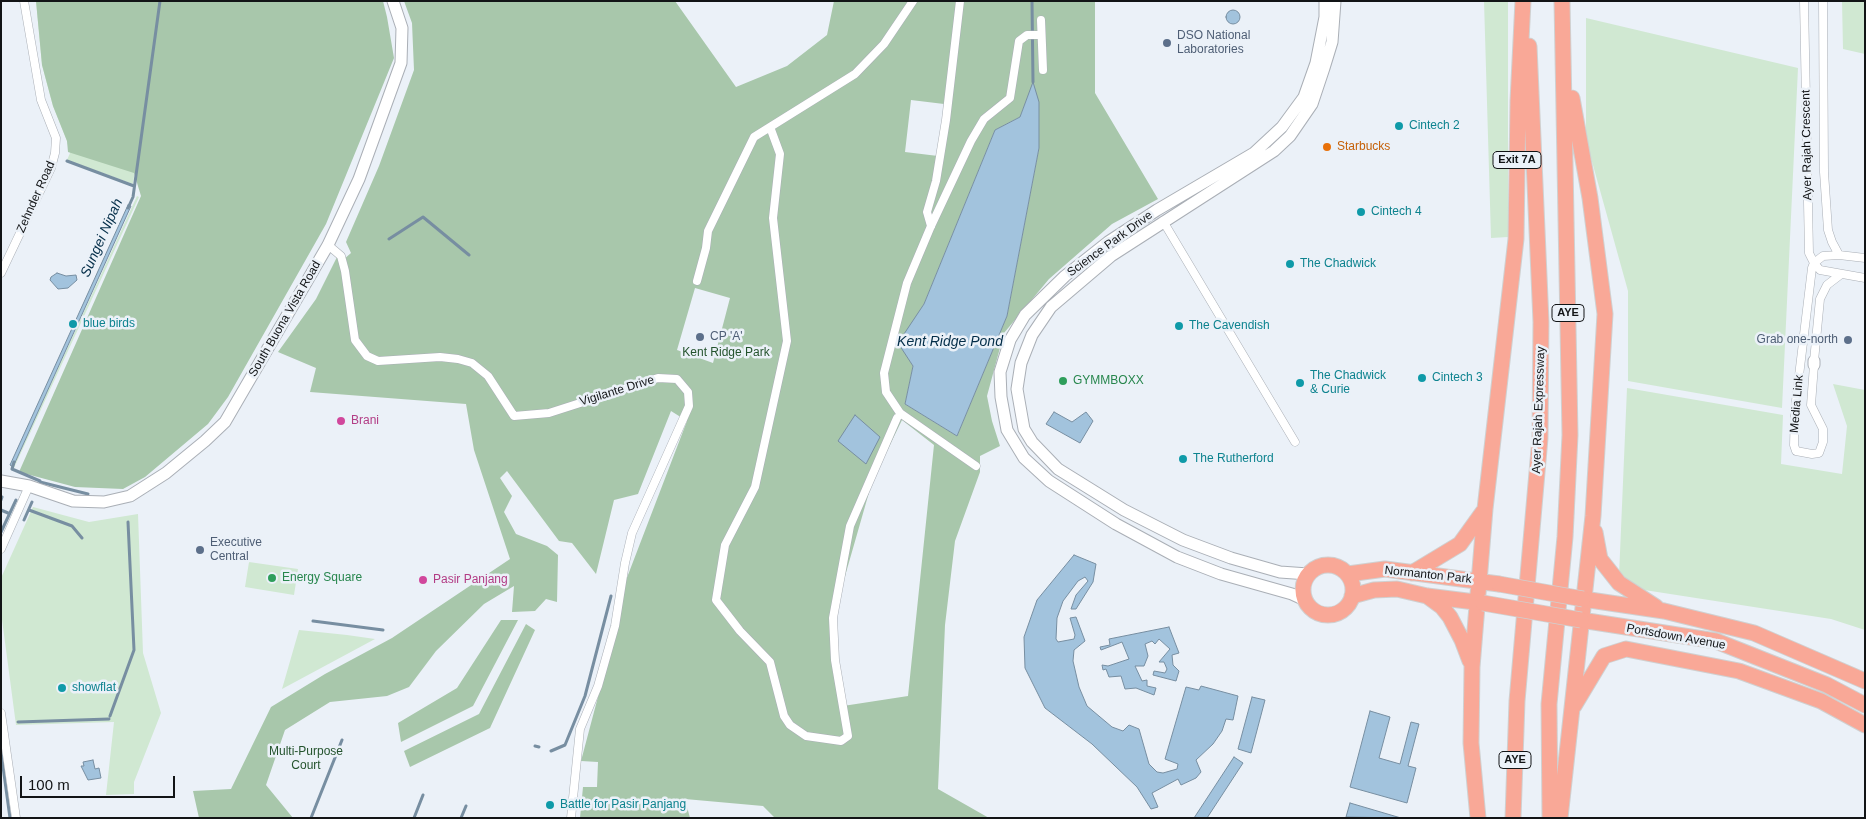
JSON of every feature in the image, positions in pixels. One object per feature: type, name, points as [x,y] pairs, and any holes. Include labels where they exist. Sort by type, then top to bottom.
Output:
[{"type":"highway","name":"Exit 7A","points":[[1481,581],[1485,509],[1516,238],[1518,101],[1523,1]]},
{"type":"highway","name":"Ayer Rajah Expressway","points":[[1513,818],[1517,701],[1540,438],[1541,322],[1527,1]]},
{"type":"highway","name":"AYE","points":[[1550,818],[1550,704],[1565,537],[1570,435],[1562,1]]},
{"type":"highway","points":[[1560,818],[1593,516],[1605,314],[1590,198],[1564,54]]},
{"type":"highway","points":[[1412,573],[1460,544],[1485,509]]},
{"type":"highway","points":[[1593,516],[1600,559],[1619,583],[1664,611]]},
{"type":"highway","name":"Normanton Park","points":[[1308,574],[1315,568],[1326,566],[1340,569],[1348,574],[1385,569],[1481,581]]},
{"type":"highway","points":[[1308,574],[1302,591],[1305,600],[1309,607],[1317,612],[1328,615],[1338,612],[1346,606],[1352,596],[1353,586],[1348,574]]},
{"type":"highway","points":[[1478,818],[1471,742],[1472,667],[1481,581]]},
{"type":"highway","name":"Portsdown Avenue","points":[[1481,581],[1664,611],[1754,633],[1865,681]]},
{"type":"highway","name":"Normanton Park","points":[[1352,596],[1374,590],[1397,588],[1426,596],[1480,603]]},
{"type":"highway","points":[[1426,596],[1442,607],[1450,617],[1462,640],[1472,667]]},
{"type":"highway","name":"Portsdown Avenue","points":[[1480,603],[1649,632],[1716,641],[1746,651],[1827,685],[1865,705]]},
{"type":"highway","points":[[1570,713],[1604,656],[1622,641],[1649,632]]},
{"type":"highway","points":[[1604,656],[1626,649],[1739,671],[1821,701],[1865,725]]},
{"type":"highway","points":[[1849,673],[1865,675]]},
{"type":"main road","name":"South Buona Vista Road","points":[[1,481],[28,486],[73,501],[104,502],[130,496],[166,473],[206,441],[225,422],[328,245],[359,179],[401,63],[402,28],[393,1]]},
{"type":"main road","name":"Science Park Drive","points":[[1305,600],[1292,594],[1221,574],[1177,557],[1116,524],[1049,482],[1024,458],[1007,430],[1000,372],[1010,340],[1025,315],[1065,276],[1108,242],[1157,210],[1254,153],[1282,127],[1304,98],[1313,72],[1322,40],[1325,17],[1324,1]]},
{"type":"main road","name":"Science Park Drive","points":[[1308,574],[1280,572],[1230,558],[1184,540],[1124,510],[1058,469],[1032,442],[1024,429],[1017,389],[1021,363],[1032,335],[1052,307],[1111,256],[1274,151],[1290,136],[1312,104],[1324,68],[1332,42],[1334,1]]},
{"type":"street","name":"Zehnder Road","points":[[1,273],[51,168],[55,153],[56,138],[41,100],[24,1]]},
{"type":"street","points":[[697,281],[708,231],[726,196],[735,172],[754,137],[855,74],[884,44],[913,1]]},
{"type":"street","points":[[931,226],[927,212],[936,181],[945,128],[960,1]]},
{"type":"street","name":"Ayer Rajah Crescent","points":[[1804,1],[1809,253],[1814,263]]},
{"type":"street","points":[[1823,1],[1824,172],[1828,230],[1832,242],[1840,255]]},
{"type":"street","points":[[1041,20],[1035,35],[1042,70]]},
{"type":"street","points":[[976,466],[900,413],[891,402],[885,386],[884,373],[907,283],[931,226],[971,141],[984,119],[1010,98],[1019,41],[1035,35]]},
{"type":"street","points":[[770,127],[780,154],[773,218],[787,341],[755,487],[724,545],[716,600],[740,631],[770,662],[784,716],[790,725],[806,736],[841,741],[848,736],[835,660],[833,618],[850,526],[898,418]]},
{"type":"street","points":[[1163,221],[1295,442]]},
{"type":"street","name":"Vigilante Drive","points":[[328,245],[341,256],[355,340],[367,356],[378,361],[440,357],[458,358],[472,363],[488,376],[514,416],[549,413],[658,378],[677,379],[688,392],[689,406],[632,533],[624,563],[615,626],[598,686],[580,729],[572,818]]},
{"type":"street","points":[[1865,258],[1840,255],[1823,256],[1814,263],[1820,270],[1865,278]]},
{"type":"street","name":"Media Link","points":[[1814,263],[1795,409],[1794,445],[1796,451],[1812,454],[1819,453],[1823,442],[1823,429],[1811,406],[1820,299],[1827,285],[1840,274]]},
{"type":"street","points":[[1,549],[28,486]]},
{"type":"street","points":[[1,713],[16,818]]},
{"type":"green space","points":[[36,1],[157,12],[133,184],[67,160],[70,153],[67,141],[53,106],[42,65]]},
{"type":"green space","points":[[36,1],[383,1],[387,17],[394,58],[326,224],[228,397],[208,424],[145,477],[123,489],[75,487],[19,472],[141,196],[134,173],[68,152],[67,141],[53,106],[42,65]]},
{"type":"green space","name":"Kent Ridge Park","points":[[404,1],[675,1],[736,87],[787,66],[827,35],[834,1],[1095,1],[1095,93],[1158,199],[1112,224],[1049,279],[1004,333],[987,396],[1000,446],[980,456],[980,472],[955,541],[945,625],[938,789],[989,818],[775,818],[763,806],[685,799],[690,818],[580,818],[583,787],[597,787],[598,762],[581,761],[621,610],[623,588],[687,421],[671,411],[638,494],[614,500],[596,574],[572,543],[559,541],[507,471],[500,478],[512,496],[504,512],[516,534],[547,546],[558,555],[557,602],[546,599],[535,611],[512,612],[514,586],[484,604],[436,651],[409,687],[387,696],[330,702],[285,730],[266,785],[293,818],[199,818],[193,791],[231,789],[271,707],[325,674],[392,638],[510,559],[474,450],[466,404],[310,392],[316,368],[278,352],[316,299],[339,253],[343,260],[351,253],[346,242],[379,166],[414,70],[412,23]],"holes":[[[1033,83],[1039,148],[1007,316],[957,436],[905,404],[913,366],[899,343],[924,304],[995,130],[1020,117]],[[911,100],[944,104],[938,156],[905,152]],[[695,288],[730,298],[713,363],[677,350]],[[902,420],[934,445],[908,696],[843,706],[833,618],[872,482]]]},
{"type":"green space","points":[[1484,1],[1508,1],[1508,237],[1491,238]]},
{"type":"green space","points":[[1842,1],[1865,1],[1865,54],[1843,49]]},
{"type":"green space","points":[[1586,18],[1798,68],[1782,408],[1628,381],[1628,291],[1586,140]]},
{"type":"green space","points":[[137,196],[139,197],[13,470],[12,469]]},
{"type":"green space","points":[[1833,384],[1865,390],[1865,630],[1831,619],[1638,589],[1619,576],[1627,388],[1783,415],[1781,464],[1842,474],[1847,426]]},
{"type":"green space","points":[[33,507],[89,522],[138,514],[143,653],[161,713],[134,782],[134,794],[106,795],[114,722],[16,725],[1,612],[1,578]]},
{"type":"green space","name":"Energy Square","points":[[249,562],[298,569],[294,595],[245,587]]},
{"type":"green space","points":[[501,620],[518,620],[473,706],[401,742],[398,723],[457,688]]},
{"type":"green space","points":[[526,624],[535,630],[490,728],[410,767],[404,751],[479,714]]},
{"type":"green space","points":[[299,630],[347,635],[375,639],[282,689]]},
{"type":"water","points":[[1230,10],[1236,10],[1240,17],[1236,24],[1230,24],[1226,20],[1226,14]]},
{"type":"water","name":"Kent Ridge Pond","points":[[1033,82],[1039,102],[1039,148],[1007,316],[957,436],[905,404],[913,366],[898,343],[924,304],[995,130],[1020,117]]},
{"type":"water","points":[[128,205],[131,206],[13,467],[10,465]]},
{"type":"water","points":[[57,273],[66,276],[76,275],[77,280],[68,288],[58,289],[50,280]]},
{"type":"water","points":[[1054,412],[1072,422],[1086,412],[1093,421],[1080,443],[1046,424]]},
{"type":"water","points":[[855,415],[880,437],[866,464],[838,441]]},
{"type":"water","points":[[1074,555],[1096,564],[1093,582],[1076,609],[1071,609],[1076,595],[1088,581],[1085,577],[1078,581],[1063,601],[1057,618],[1056,639],[1058,642],[1074,639],[1075,635],[1070,618],[1076,617],[1085,641],[1074,650],[1073,661],[1079,687],[1087,706],[1112,727],[1123,731],[1129,725],[1139,729],[1149,764],[1157,772],[1163,773],[1177,769],[1178,764],[1165,759],[1186,687],[1199,690],[1201,686],[1238,696],[1233,720],[1226,719],[1222,731],[1213,744],[1196,760],[1201,772],[1196,778],[1181,785],[1178,779],[1152,793],[1158,807],[1151,809],[1137,787],[1092,744],[1045,708],[1025,668],[1024,637],[1037,600]]},
{"type":"water","points":[[1169,627],[1179,653],[1172,655],[1173,665],[1179,671],[1176,681],[1153,675],[1154,671],[1165,673],[1167,669],[1164,662],[1159,662],[1170,649],[1159,639],[1155,644],[1152,641],[1145,644],[1148,656],[1144,666],[1135,666],[1142,681],[1147,680],[1147,686],[1156,688],[1154,695],[1136,688],[1125,689],[1121,676],[1109,677],[1106,669],[1103,670],[1102,665],[1108,666],[1129,659],[1122,642],[1101,650],[1100,647],[1110,645],[1109,639]]},
{"type":"water","points":[[1252,697],[1265,700],[1251,753],[1238,749]]},
{"type":"water","points":[[1370,711],[1390,717],[1379,758],[1400,764],[1411,722],[1419,724],[1408,766],[1416,768],[1407,803],[1350,787]]},
{"type":"water","points":[[1234,757],[1243,763],[1207,818],[1194,818]]},
{"type":"water","points":[[93,760],[95,769],[99,768],[101,778],[88,780],[81,766],[84,766],[83,762]]},
{"type":"water","points":[[1350,803],[1401,818],[1346,817]]},
{"type":"waterway","name":"Sungei Nipah","points":[[128,208],[133,197],[160,1]]},
{"type":"waterway","points":[[1032,1],[1033,82]]},
{"type":"waterway","points":[[67,161],[134,186]]},
{"type":"waterway","points":[[389,239],[423,217],[469,255]]},
{"type":"waterway","points":[[14,462],[12,469],[40,481]]},
{"type":"waterway","points":[[40,482],[88,494]]},
{"type":"waterway","points":[[1,532],[16,500]]},
{"type":"waterway","points":[[24,520],[32,502]]},
{"type":"waterway","points":[[1,510],[8,513]]},
{"type":"waterway","points":[[29,510],[72,526],[82,538]]},
{"type":"waterway","points":[[110,716],[134,650],[128,522]]},
{"type":"waterway","points":[[551,751],[565,745],[585,696],[611,596]]},
{"type":"waterway","points":[[313,621],[383,630]]},
{"type":"waterway","points":[[18,722],[109,719]]},
{"type":"waterway","points":[[311,818],[342,740]]},
{"type":"waterway","points":[[535,746],[539,747]]},
{"type":"waterway","points":[[1,752],[10,818]]},
{"type":"waterway","points":[[414,818],[423,795]]},
{"type":"waterway","points":[[461,818],[466,806]]},
{"type":"place","name":"DSO National Laboratories","points":[[1167,43]]},
{"type":"place","name":"Cintech 2","points":[[1399,126]]},
{"type":"place","name":"Starbucks","points":[[1327,147]]},
{"type":"place","name":"Cintech 4","points":[[1361,212]]},
{"type":"place","name":"The Chadwick","points":[[1290,264]]},
{"type":"place","name":"blue birds","points":[[73,324]]},
{"type":"place","name":"The Cavendish","points":[[1179,326]]},
{"type":"place","name":"CP 'A'","points":[[700,337]]},
{"type":"place","name":"Grab one-north","points":[[1848,340]]},
{"type":"place","name":"Cintech 3","points":[[1422,378]]},
{"type":"place","name":"GYMMBOXX","points":[[1063,381]]},
{"type":"place","name":"The Chadwick & Curie","points":[[1300,383]]},
{"type":"place","name":"Brani","points":[[341,421]]},
{"type":"place","name":"The Rutherford","points":[[1183,459]]},
{"type":"place","name":"Executive Central","points":[[200,550]]},
{"type":"place","name":"Energy Square","points":[[272,578]]},
{"type":"place","name":"Pasir Panjang","points":[[423,580]]},
{"type":"place","name":"showflat","points":[[62,688]]},
{"type":"place","name":"Battle for Pasir Panjang","points":[[550,805]]},
{"type":"park label","name":"Multi-Purpose Court","points":[[306,759]]}]
